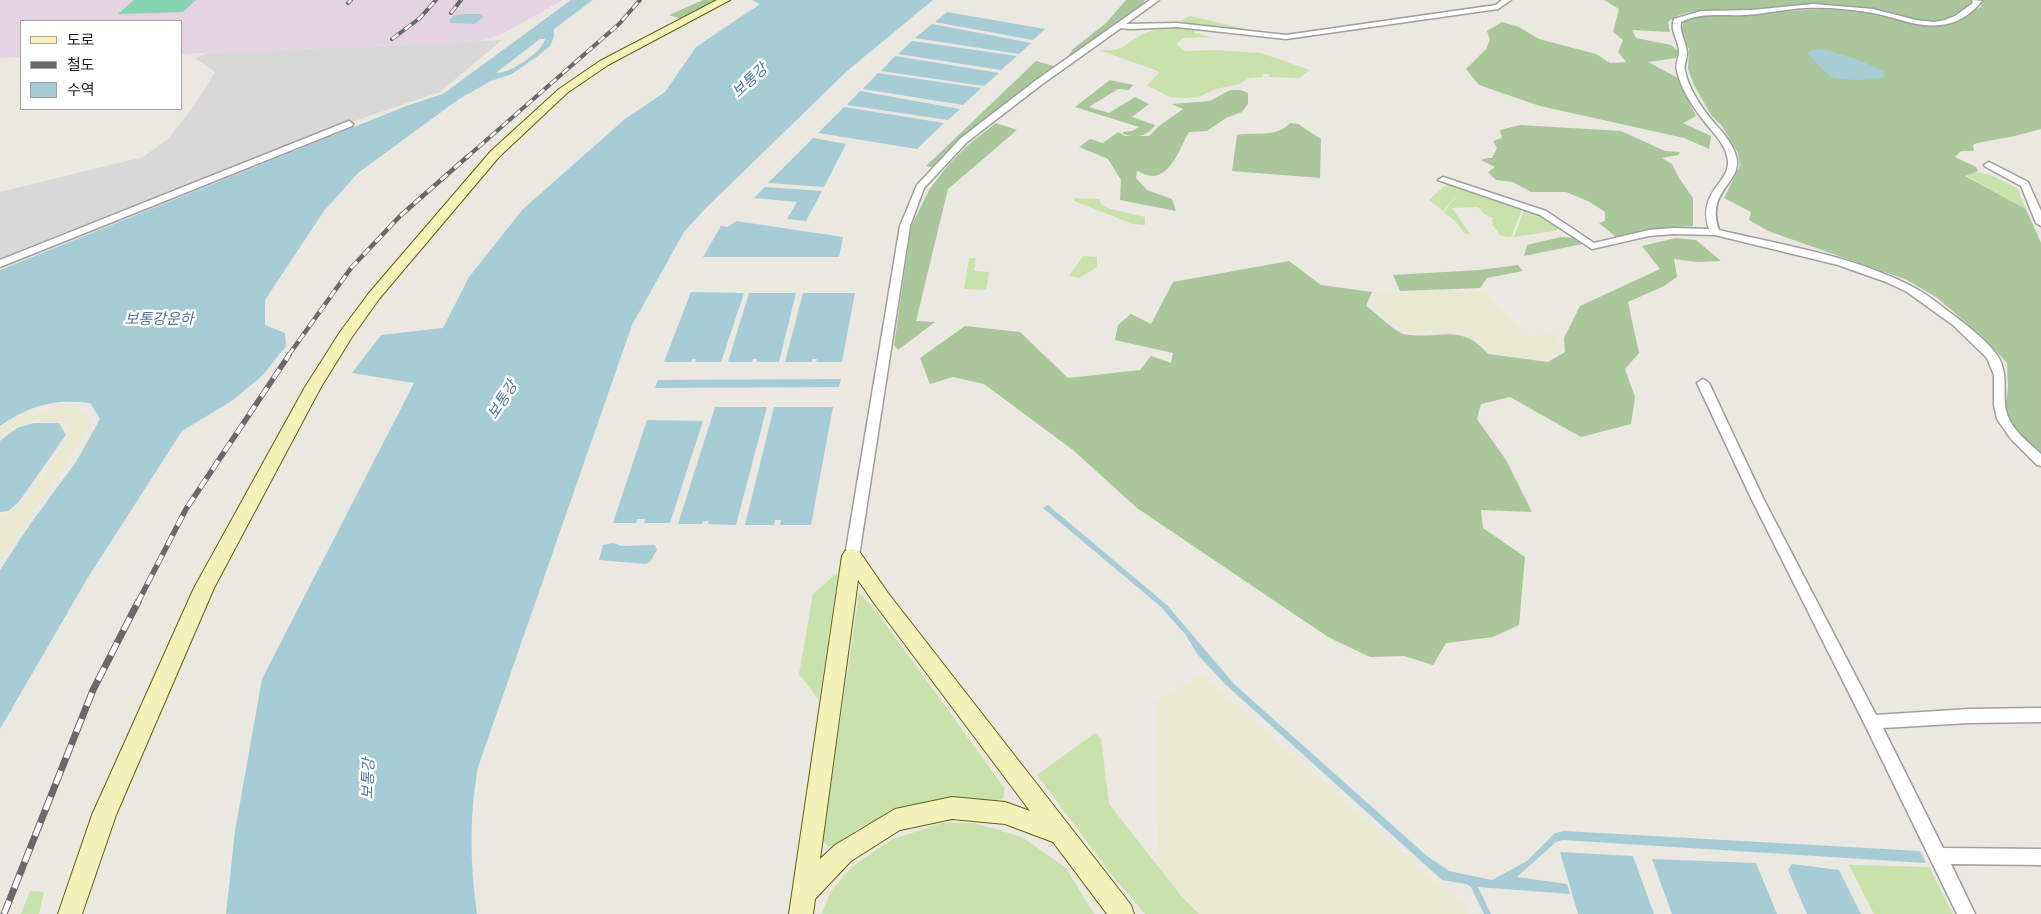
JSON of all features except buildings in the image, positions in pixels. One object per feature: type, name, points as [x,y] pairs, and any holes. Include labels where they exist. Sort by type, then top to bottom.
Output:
[{"type":"main road","points":[[70,914],[104,815],[204,588],[313,387],[346,335],[374,296],[495,154],[563,92],[604,63],[724,0]]},
{"type":"main road","points":[[852,556],[881,598],[1115,908]]},
{"type":"main road","points":[[801,914],[806,891],[831,694],[852,556]]},
{"type":"main road","points":[[806,891],[843,853],[896,820],[952,808],[1005,813],[1061,834]]},
{"type":"street","points":[[852,556],[905,226],[920,187],[964,140],[1155,0]]},
{"type":"street","points":[[1119,25],[1130,27],[1177,25],[1286,37],[1498,7],[1507,0]]},
{"type":"street","points":[[1716,232],[1712,226],[1711,206],[1713,197],[1730,171],[1733,162],[1726,144],[1701,113],[1681,73],[1680,63],[1683,50],[1676,33],[1677,21],[1691,15],[1704,13],[1744,13],[1819,6],[1876,12],[1915,22],[1938,23],[1950,20],[1976,6],[1978,2],[1976,0]]},
{"type":"street","points":[[0,264],[348,124]]},
{"type":"street","points":[[1989,165],[2026,184],[2041,223]]},
{"type":"street","points":[[1443,180],[1543,213],[1592,246],[1648,233],[1673,231],[1716,232],[1842,264],[1897,283],[1920,295],[1962,327],[1995,361],[2002,382],[2000,393],[2003,419],[2013,433],[2041,462]]},
{"type":"street","points":[[1703,383],[1758,500],[1872,722],[1966,914]]},
{"type":"street","points":[[1872,722],[1969,716],[2041,715]]},
{"type":"street","points":[[1937,856],[2041,858]]},
{"type":"shaded area","points":[[0,0],[563,0],[502,34],[481,41],[182,54],[182,20],[20,20],[20,57],[0,58]]},
{"type":"shaded area","points":[[502,40],[440,92],[351,122],[60,238],[0,259],[0,192],[143,157],[168,139],[194,106],[215,72],[195,58],[207,53]]},
{"type":"green space","points":[[134,0],[196,0],[183,12],[118,14]]},
{"type":"green space","points":[[703,0],[720,0],[681,19],[669,15]]},
{"type":"green space","points":[[1126,0],[1145,0],[1142,5],[1067,58],[1073,49],[1106,23]]},
{"type":"green space","points":[[1604,0],[1973,1],[1970,5],[1947,18],[1937,21],[1923,21],[1857,7],[1814,5],[1742,11],[1685,13],[1668,22],[1670,32],[1632,30],[1636,38],[1671,45],[1678,51],[1676,58],[1648,62],[1678,78],[1696,116],[1683,123],[1711,136],[1709,149],[1684,138],[1540,106],[1479,85],[1466,69],[1486,49],[1490,40],[1487,31],[1502,22],[1519,27],[1539,39],[1596,54],[1610,63],[1626,62],[1618,52],[1623,40],[1613,32],[1619,9]]},
{"type":"green space","points":[[1980,0],[2041,0],[2041,129],[1977,143],[1973,145],[1974,151],[1961,151],[1955,157],[1976,167],[1978,171],[1965,176],[2026,209],[2041,243],[2041,456],[2010,421],[2006,403],[2008,388],[2007,363],[1983,337],[1936,297],[1907,280],[1768,231],[1749,220],[1751,212],[1724,198],[1740,166],[1738,153],[1722,126],[1711,115],[1694,85],[1688,69],[1689,49],[1682,34],[1683,21],[1694,17],[1822,9],[1860,11],[1932,25],[1944,25],[1952,23],[1981,7],[1982,1]]},
{"type":"green space","points":[[1190,16],[1254,31],[1282,34],[1327,29],[1284,35],[1190,25],[1178,22]]},
{"type":"green space","points":[[1182,27],[1194,28],[1194,33],[1212,37],[1183,38],[1176,44],[1184,51],[1215,50],[1261,53],[1310,70],[1299,78],[1269,77],[1269,74],[1262,74],[1262,77],[1249,78],[1239,84],[1216,89],[1198,97],[1170,97],[1148,86],[1159,73],[1158,71],[1099,50],[1121,48],[1139,36],[1155,30]]},
{"type":"green space","points":[[1036,61],[1057,67],[975,126],[945,152],[932,167],[926,166]]},
{"type":"green space","points":[[1110,80],[1133,85],[1129,90],[1118,89],[1089,107],[1109,113],[1135,97],[1149,104],[1132,117],[1155,125],[1152,129],[1141,136],[1123,134],[1123,132],[1132,131],[1139,127],[1075,107]]},
{"type":"green space","points":[[1230,90],[1241,90],[1248,93],[1248,104],[1242,112],[1226,118],[1207,131],[1189,132],[1175,159],[1159,175],[1150,176],[1137,171],[1136,178],[1147,190],[1172,199],[1176,211],[1120,200],[1121,180],[1108,159],[1079,147],[1090,139],[1103,143],[1118,132],[1125,136],[1149,136],[1159,126],[1183,109],[1171,104],[1210,101]]},
{"type":"green space","points":[[996,123],[1017,130],[948,189],[916,321],[935,322],[898,350],[894,345],[911,227],[929,190],[948,165],[968,145]]},
{"type":"green space","points":[[1290,123],[1298,124],[1321,139],[1320,178],[1232,171],[1237,135],[1272,133]]},
{"type":"green space","points":[[1520,125],[1621,131],[1665,151],[1680,152],[1678,155],[1662,158],[1672,164],[1693,198],[1693,226],[1660,228],[1616,237],[1599,223],[1605,221],[1605,212],[1590,202],[1566,192],[1531,192],[1513,182],[1496,180],[1488,172],[1495,167],[1481,160],[1492,158],[1497,148],[1493,141],[1502,138],[1500,130]]},
{"type":"green space","points":[[1976,172],[1990,175],[2017,188],[2026,209],[1965,175]]},
{"type":"green space","points":[[1447,184],[1522,209],[1511,237],[1501,236],[1492,224],[1494,223],[1491,220],[1494,219],[1484,214],[1478,207],[1452,208],[1470,234],[1465,234],[1456,222],[1444,212],[1459,192],[1443,211],[1429,200]]},
{"type":"green space","points":[[1074,198],[1099,199],[1101,204],[1110,209],[1145,217],[1145,225],[1133,224],[1074,201]]},
{"type":"green space","points":[[1524,210],[1543,216],[1561,228],[1554,231],[1514,237]]},
{"type":"green space","points":[[1561,237],[1575,238],[1582,244],[1524,256],[1527,245]]},
{"type":"green space","points":[[1676,238],[1696,240],[1721,261],[1698,262],[1674,259],[1677,277],[1664,286],[1628,302],[1639,353],[1625,369],[1635,397],[1631,424],[1581,437],[1510,397],[1481,404],[1477,419],[1506,460],[1532,512],[1481,510],[1483,528],[1525,557],[1519,625],[1493,637],[1446,643],[1433,665],[1404,656],[1370,657],[1328,637],[1137,508],[1073,450],[984,384],[953,377],[930,384],[920,358],[965,326],[1020,332],[1068,378],[1140,370],[1151,356],[1171,363],[1173,353],[1115,340],[1118,325],[1131,314],[1151,324],[1173,282],[1289,261],[1321,285],[1372,292],[1366,306],[1390,326],[1404,334],[1416,336],[1458,335],[1478,344],[1488,354],[1548,362],[1565,352],[1564,338],[1580,306],[1660,269],[1642,246]]},
{"type":"green space","points":[[1083,256],[1097,257],[1097,267],[1079,278],[1069,276]]},
{"type":"green space","points":[[969,258],[976,258],[974,271],[989,272],[986,290],[964,289]]},
{"type":"green space","points":[[1518,265],[1523,271],[1487,278],[1480,288],[1400,291],[1393,275],[1479,270]]},
{"type":"green space","points":[[1483,291],[1523,330],[1517,331],[1524,338],[1552,333],[1563,350],[1546,360],[1489,353],[1482,342],[1460,332],[1403,332],[1372,305],[1377,293]]},
{"type":"green space","points":[[63,407],[87,411],[91,427],[0,561],[0,517],[22,505],[65,444],[69,433],[63,420],[37,420],[13,427],[0,436],[0,428],[19,417]]},
{"type":"green space","points":[[838,572],[819,700],[799,674],[813,594]]},
{"type":"green space","points":[[859,593],[874,608],[1005,789],[1003,799],[888,816],[858,828],[838,845],[828,847],[823,840]]},
{"type":"green space","points":[[1202,675],[1453,898],[1466,906],[1468,914],[1199,914],[1159,868],[1155,702]]},
{"type":"green space","points":[[1095,733],[1101,739],[1109,804],[1182,897],[1199,914],[1145,914],[1111,874],[1037,775]]},
{"type":"green space","points":[[942,823],[974,823],[1022,837],[1066,868],[1094,914],[822,914],[831,891],[852,867],[891,840]]},
{"type":"green space","points":[[1849,865],[1929,867],[1953,914],[1874,914]]},
{"type":"green space","points":[[30,891],[44,892],[39,914],[21,914]]},
{"type":"water","name":"보통강운하","points":[[571,0],[593,0],[554,29],[554,37],[550,46],[538,56],[512,74],[491,81],[459,99],[358,173],[324,211],[265,300],[265,325],[285,333],[286,346],[263,375],[233,400],[182,431],[87,579],[0,729],[0,570],[31,523],[76,462],[100,419],[90,403],[64,402],[33,408],[0,426],[0,270],[406,106],[443,94]],"holes":[[[540,39],[545,39],[538,50],[525,61],[509,70],[496,73]]]},
{"type":"water","name":"보통강","points":[[752,0],[933,0],[847,71],[705,209],[684,232],[632,325],[478,767],[472,822],[473,877],[477,914],[226,914],[235,831],[262,679],[414,383],[352,373],[381,335],[443,328],[469,277],[523,209],[625,119],[665,92],[696,47],[760,4]]},
{"type":"water","points":[[947,12],[1045,29],[1033,40],[935,22]]},
{"type":"water","points":[[479,14],[484,17],[474,24],[451,23],[449,20],[455,15]]},
{"type":"water","points":[[932,24],[1031,43],[1019,54],[915,38]]},
{"type":"water","points":[[912,41],[1017,56],[1001,70],[898,54]]},
{"type":"water","points":[[1819,49],[1861,61],[1884,72],[1885,76],[1858,80],[1830,76],[1808,54],[1810,51]]},
{"type":"water","points":[[895,56],[999,73],[984,86],[881,71]]},
{"type":"water","points":[[878,73],[981,88],[963,105],[863,89]]},
{"type":"water","points":[[860,91],[960,109],[948,120],[847,105]]},
{"type":"water","points":[[844,107],[944,123],[917,149],[818,133]]},
{"type":"water","points":[[813,138],[846,144],[824,187],[768,183]]},
{"type":"water","points":[[765,187],[822,191],[806,221],[787,219],[797,202],[754,198]]},
{"type":"water","points":[[736,221],[843,237],[839,257],[703,257],[721,226],[728,227]]},
{"type":"water","points":[[691,292],[744,293],[721,362],[695,362],[696,359],[692,359],[691,362],[664,362]]},
{"type":"water","points":[[749,293],[796,293],[779,362],[757,362],[757,359],[753,359],[752,362],[728,362]]},
{"type":"water","points":[[803,293],[855,293],[842,362],[816,362],[817,359],[812,359],[812,362],[785,362]]},
{"type":"water","points":[[841,379],[839,387],[655,388],[658,380]]},
{"type":"water","points":[[715,407],[767,407],[736,525],[708,524],[709,521],[703,521],[702,524],[678,524]]},
{"type":"water","points":[[774,407],[833,407],[811,525],[780,525],[781,520],[775,520],[774,525],[745,525]]},
{"type":"water","points":[[647,420],[703,421],[670,523],[644,523],[645,519],[637,519],[636,523],[613,523]]},
{"type":"water","points":[[34,423],[59,423],[66,435],[18,503],[8,511],[0,512],[0,441],[17,428]]},
{"type":"water","points":[[1048,505],[1167,605],[1234,684],[1427,856],[1449,871],[1492,880],[1527,861],[1555,833],[1564,831],[1920,851],[1926,863],[1563,840],[1556,842],[1517,877],[1567,884],[1570,894],[1478,887],[1491,914],[1484,914],[1471,887],[1466,884],[1442,880],[1225,684],[1198,655],[1185,634],[1161,607],[1043,508]]},
{"type":"water","points":[[613,543],[622,546],[655,545],[657,550],[650,562],[646,564],[599,560],[603,545]]},
{"type":"water","points":[[1560,852],[1633,856],[1654,914],[1578,914]]},
{"type":"water","points":[[1652,859],[1756,863],[1777,914],[1672,914]]},
{"type":"water","points":[[1792,864],[1839,870],[1861,914],[1807,914],[1788,870]]},
{"type":"railway","points":[[348,3],[351,0]]},
{"type":"railway","points":[[392,39],[420,18],[436,0]]},
{"type":"railway","points":[[451,13],[461,0]]},
{"type":"railway","points":[[466,158],[619,24],[640,0]]},
{"type":"railway","points":[[288,356],[351,268],[400,216],[467,157]]},
{"type":"railway","points":[[137,604],[186,509],[289,355]]},
{"type":"railway","points":[[4,914],[93,690],[138,602]]}]
